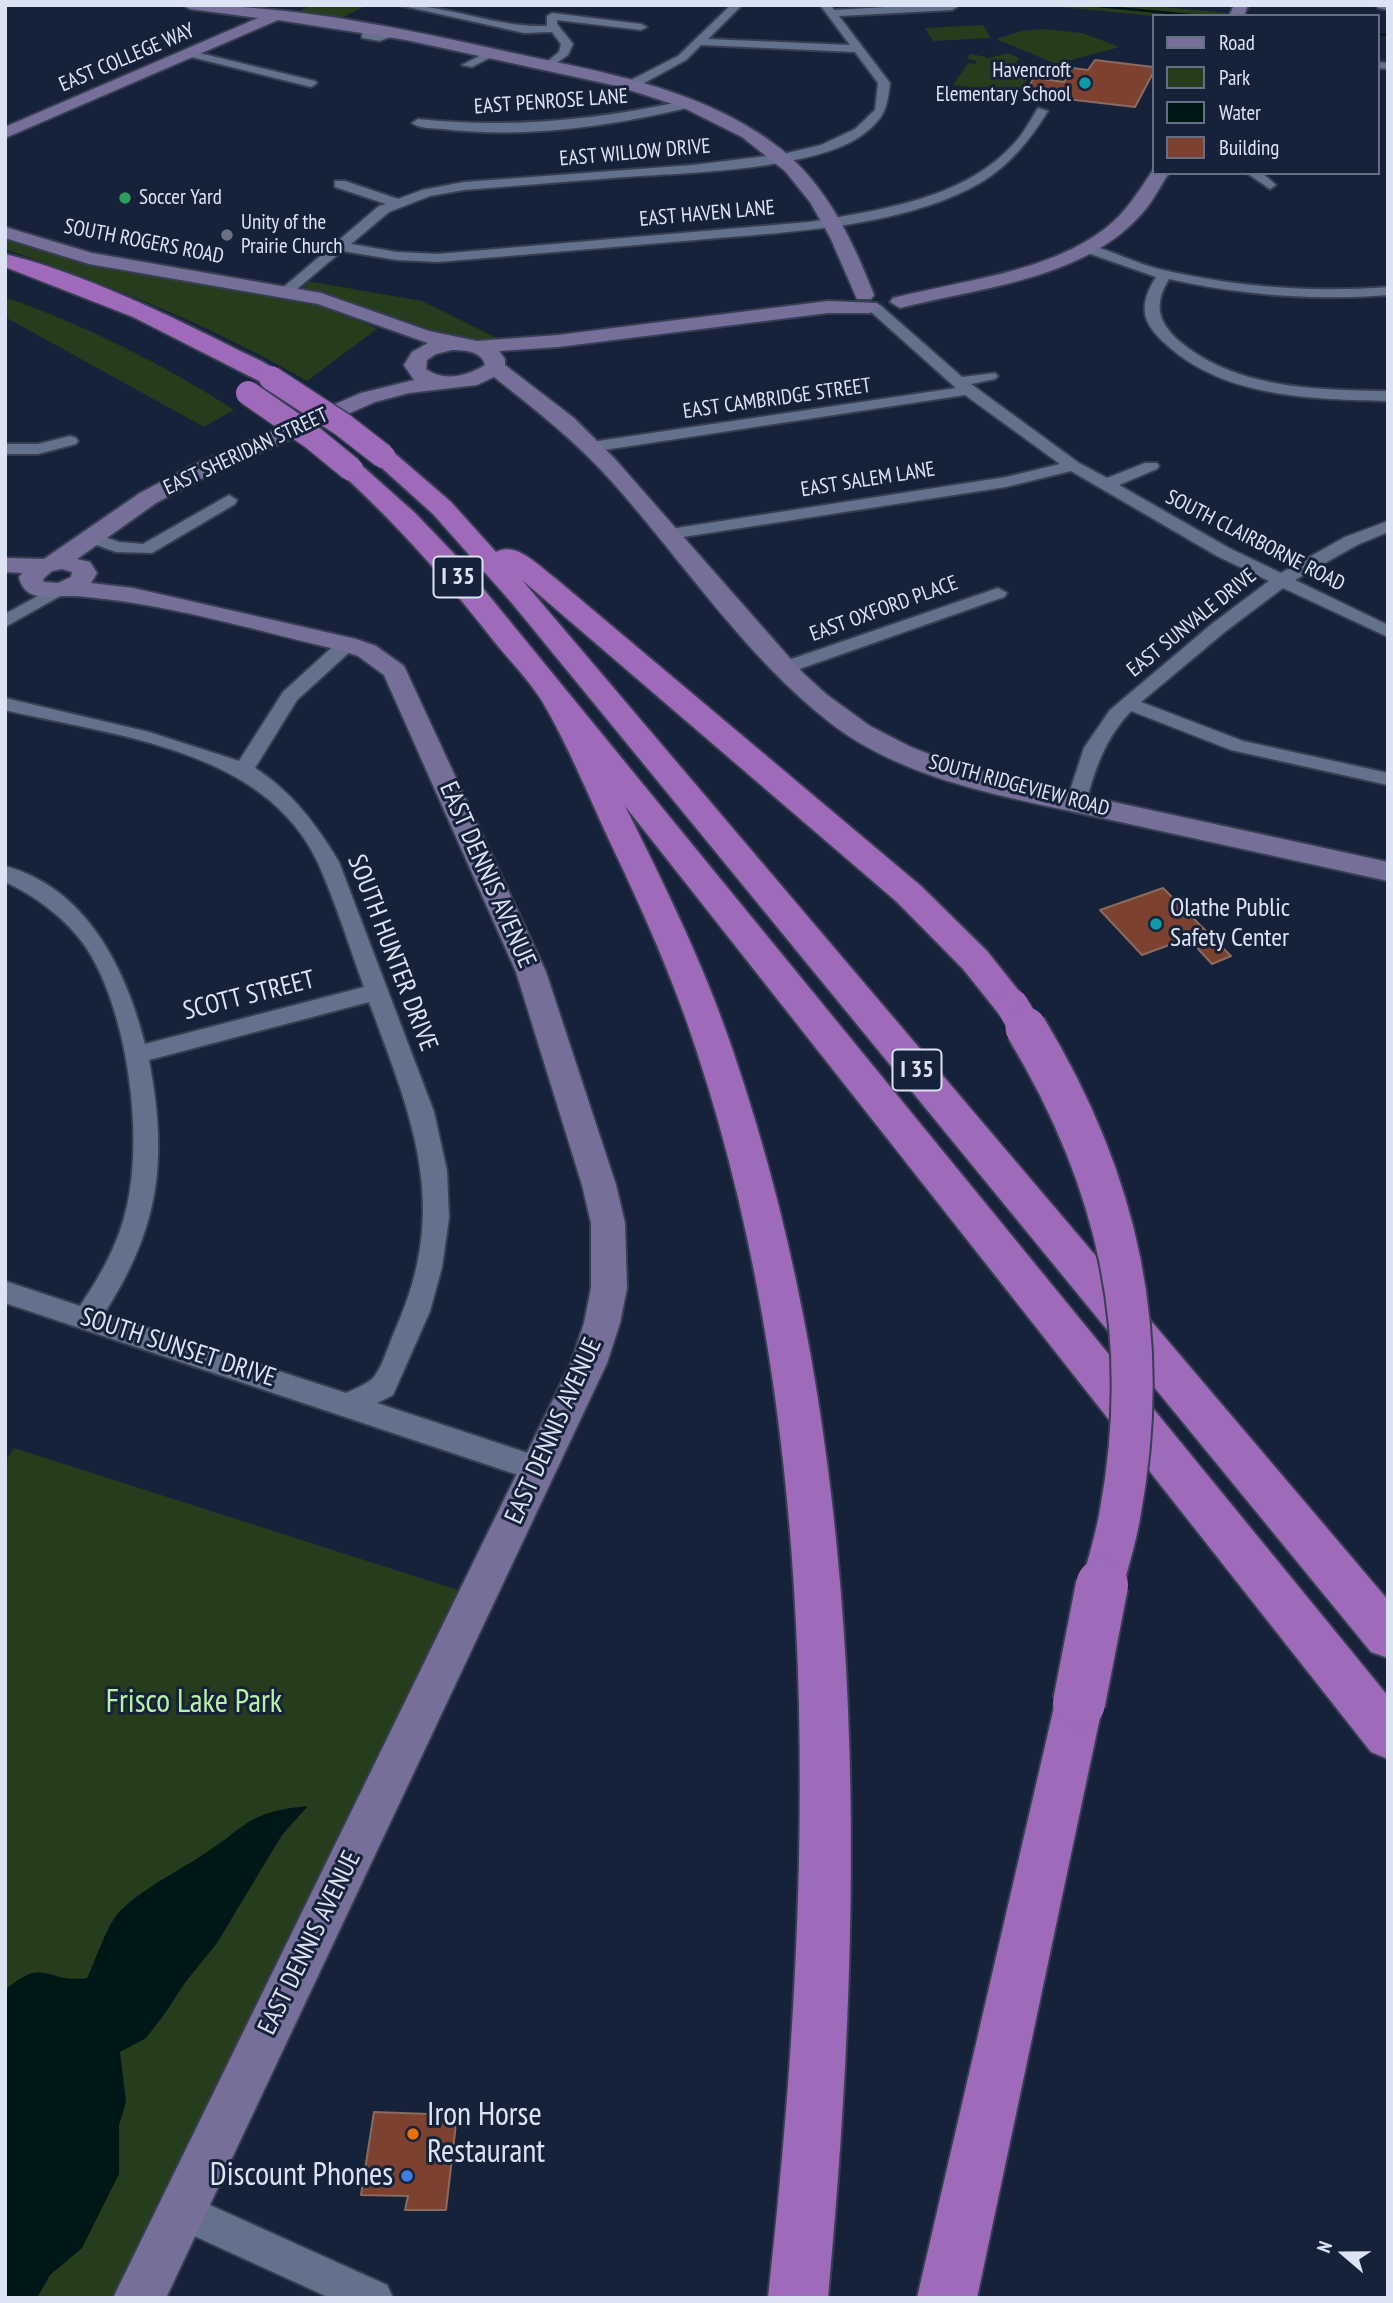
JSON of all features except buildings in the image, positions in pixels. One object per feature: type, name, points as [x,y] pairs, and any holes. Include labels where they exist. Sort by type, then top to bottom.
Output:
[{"type":"highway","name":"I 35","points":[[5,260],[144,313],[203,340],[271,378],[383,456],[442,508],[539,617],[1388,1636]]},
{"type":"highway","name":"I 35","points":[[5,280],[91,312],[228,381],[313,438],[406,519],[449,565],[1388,1735]]},
{"type":"highway","points":[[442,508],[545,584],[909,894],[975,960],[1012,1005],[1062,1089],[1084,1134],[1117,1233],[1133,1344],[1129,1449],[1121,1512],[947,2298]]},
{"type":"highway","points":[[554,696],[671,939],[716,1054],[742,1139],[768,1244],[803,1440],[815,1546],[822,1671],[824,1810],[816,2090],[798,2298]]},
{"type":"street","name":"SOUTH CLAIRBORNE ROAD","points":[[190,5],[394,33],[549,65],[631,85],[687,104],[739,129],[781,159],[816,196],[879,300],[916,346],[963,386],[1073,466],[1185,532],[1388,632]]},
{"type":"street","name":"EAST COLLEGE WAY","points":[[5,133],[304,5]]},
{"type":"street","points":[[404,5],[524,30],[556,29]]},
{"type":"street","points":[[549,65],[567,47],[565,38],[551,24],[552,16],[561,5]]},
{"type":"street","name":"EAST PENROSE LANE","points":[[631,85],[669,66],[699,42],[737,5]]},
{"type":"street","points":[[828,9],[952,7]]},
{"type":"street","name":"EAST WILLOW DRIVE","points":[[286,291],[378,213],[427,193],[464,186],[781,159],[856,134],[877,117],[886,98],[884,83],[828,9]]},
{"type":"street","points":[[552,16],[641,27]]},
{"type":"street","points":[[699,42],[859,49]]},
{"type":"street","points":[[468,65],[491,53]]},
{"type":"street","points":[[191,54],[311,83]]},
{"type":"street","name":"EAST PENROSE LANE","points":[[418,123],[452,127],[502,127],[628,117],[687,104]]},
{"type":"street","name":"EAST HAVEN LANE","points":[[339,246],[397,256],[438,258],[831,222],[912,204],[976,178],[1018,146],[1042,111]]},
{"type":"street","points":[[468,346],[558,341],[929,294],[1025,272],[1087,248],[1135,214],[1151,193],[1159,175]]},
{"type":"street","points":[[1256,175],[1270,185]]},
{"type":"street","points":[[340,184],[397,203]]},
{"type":"street","name":"SOUTH ROGERS ROAD","points":[[5,232],[89,258],[286,291],[348,306],[395,327],[468,346]]},
{"type":"street","points":[[1087,248],[1165,274],[1285,291],[1388,291]]},
{"type":"street","points":[[1165,274],[1153,294],[1150,305],[1152,317],[1170,341],[1202,363],[1247,380],[1287,390],[1388,396]]},
{"type":"street","points":[[395,327],[411,344],[421,376],[452,382],[477,379],[495,366],[558,341]]},
{"type":"street","name":"EAST SHERIDAN STREET","points":[[93,538],[171,485],[368,397],[434,348],[468,346]]},
{"type":"street","name":"SOUTH RIDGEVIEW ROAD","points":[[468,346],[491,354],[495,366],[566,422],[670,534],[784,668],[817,701],[844,721],[906,754],[964,777],[1388,872]]},
{"type":"street","points":[[963,386],[990,376]]},
{"type":"street","name":"EAST SHERIDAN STREET","points":[[368,397],[452,382]]},
{"type":"street","name":"SOUTH RIDGEVIEW ROAD","points":[[452,382],[493,387],[538,402]]},
{"type":"street","name":"EAST CAMBRIDGE STREET","points":[[591,447],[923,400],[963,386]]},
{"type":"street","points":[[5,449],[38,449],[70,441]]},
{"type":"street","name":"EAST SALEM LANE","points":[[670,534],[1006,482],[1073,466]]},
{"type":"street","name":"SOUTH CLAIRBORNE ROAD","points":[[1105,485],[1151,466]]},
{"type":"street","points":[[5,619],[57,577],[93,538],[116,547],[146,549],[229,500]]},
{"type":"street","name":"EAST SUNVALE DRIVE","points":[[1076,803],[1096,741],[1109,722],[1128,704],[1280,581],[1346,543],[1388,526]]},
{"type":"street","points":[[5,568],[57,577]]},
{"type":"street","name":"EAST DENNIS AVENUE","points":[[57,577],[347,644],[367,650],[395,671],[531,972],[599,1185],[608,1223],[609,1288],[602,1323],[589,1363],[139,2298]]},
{"type":"street","name":"EAST OXFORD PLACE","points":[[784,668],[998,593]]},
{"type":"street","points":[[244,770],[290,696],[347,644]]},
{"type":"street","name":"SOUTH HUNTER DRIVE","points":[[5,704],[166,743],[244,770],[258,779],[297,816],[316,840],[328,862],[428,1132],[435,1171],[436,1218],[429,1267],[417,1311],[383,1387],[351,1404]]},
{"type":"street","points":[[1128,704],[1238,746],[1388,779]]},
{"type":"street","points":[[5,873],[47,897],[76,921],[94,943],[109,968],[134,1055],[147,1130],[146,1174],[138,1214],[125,1254],[115,1277],[86,1318]]},
{"type":"street","name":"SCOTT STREET","points":[[134,1055],[377,992]]},
{"type":"street","name":"SOUTH SUNSET DRIVE","points":[[5,1292],[351,1404],[539,1469]]},
{"type":"street","points":[[181,2211],[374,2298]]},
{"type":"green space","points":[[311,5],[367,5],[333,22],[295,14]]},
{"type":"green space","points":[[1040,5],[1143,5],[1227,13],[1152,16]]},
{"type":"green space","points":[[983,25],[991,38],[933,41],[925,28]]},
{"type":"green space","points":[[1042,29],[1082,33],[1120,47],[1056,64],[996,39],[1021,31]]},
{"type":"green space","points":[[1008,53],[1019,58],[1016,63],[1072,68],[1068,74],[1063,74],[1064,82],[1029,77],[1021,89],[1026,91],[1025,94],[953,85],[968,63],[975,64],[977,61],[967,59],[970,54],[987,57],[985,59]]},
{"type":"green space","points":[[5,238],[121,269],[319,304],[377,329],[307,381],[197,324],[83,277],[5,249]]},
{"type":"green space","points":[[307,281],[422,301],[505,342],[476,343],[431,335],[366,308],[311,292],[303,287]]},
{"type":"green space","points":[[5,297],[65,320],[123,347],[234,410],[204,427],[5,317]]},
{"type":"green space","name":"Frisco Lake Park","points":[[14,1448],[458,1590],[114,2298],[5,2298],[5,1461]]},
{"type":"water","points":[[308,1806],[282,1835],[217,1943],[184,1984],[166,2012],[146,2038],[120,2052],[126,2102],[119,2125],[119,2174],[82,2248],[50,2275],[37,2298],[5,2298],[5,1990],[29,1974],[38,1972],[74,1979],[87,1978],[115,1917],[131,1901],[262,1815]]},
{"type":"waterway","points":[[1087,5],[1180,14]]},
{"type":"waterway","points":[[1379,34],[1388,35]]},
{"type":"place","name":"Havencroft Elementary School","points":[[1085,83]]},
{"type":"place","name":"Soccer Yard","points":[[125,198]]},
{"type":"place","name":"Unity of the Prairie Church","points":[[227,235]]},
{"type":"place","name":"Olathe Public Safety Center","points":[[1156,924]]},
{"type":"place","name":"Iron Horse Restaurant","points":[[413,2134]]},
{"type":"place","name":"Discount Phones","points":[[407,2176]]}]
